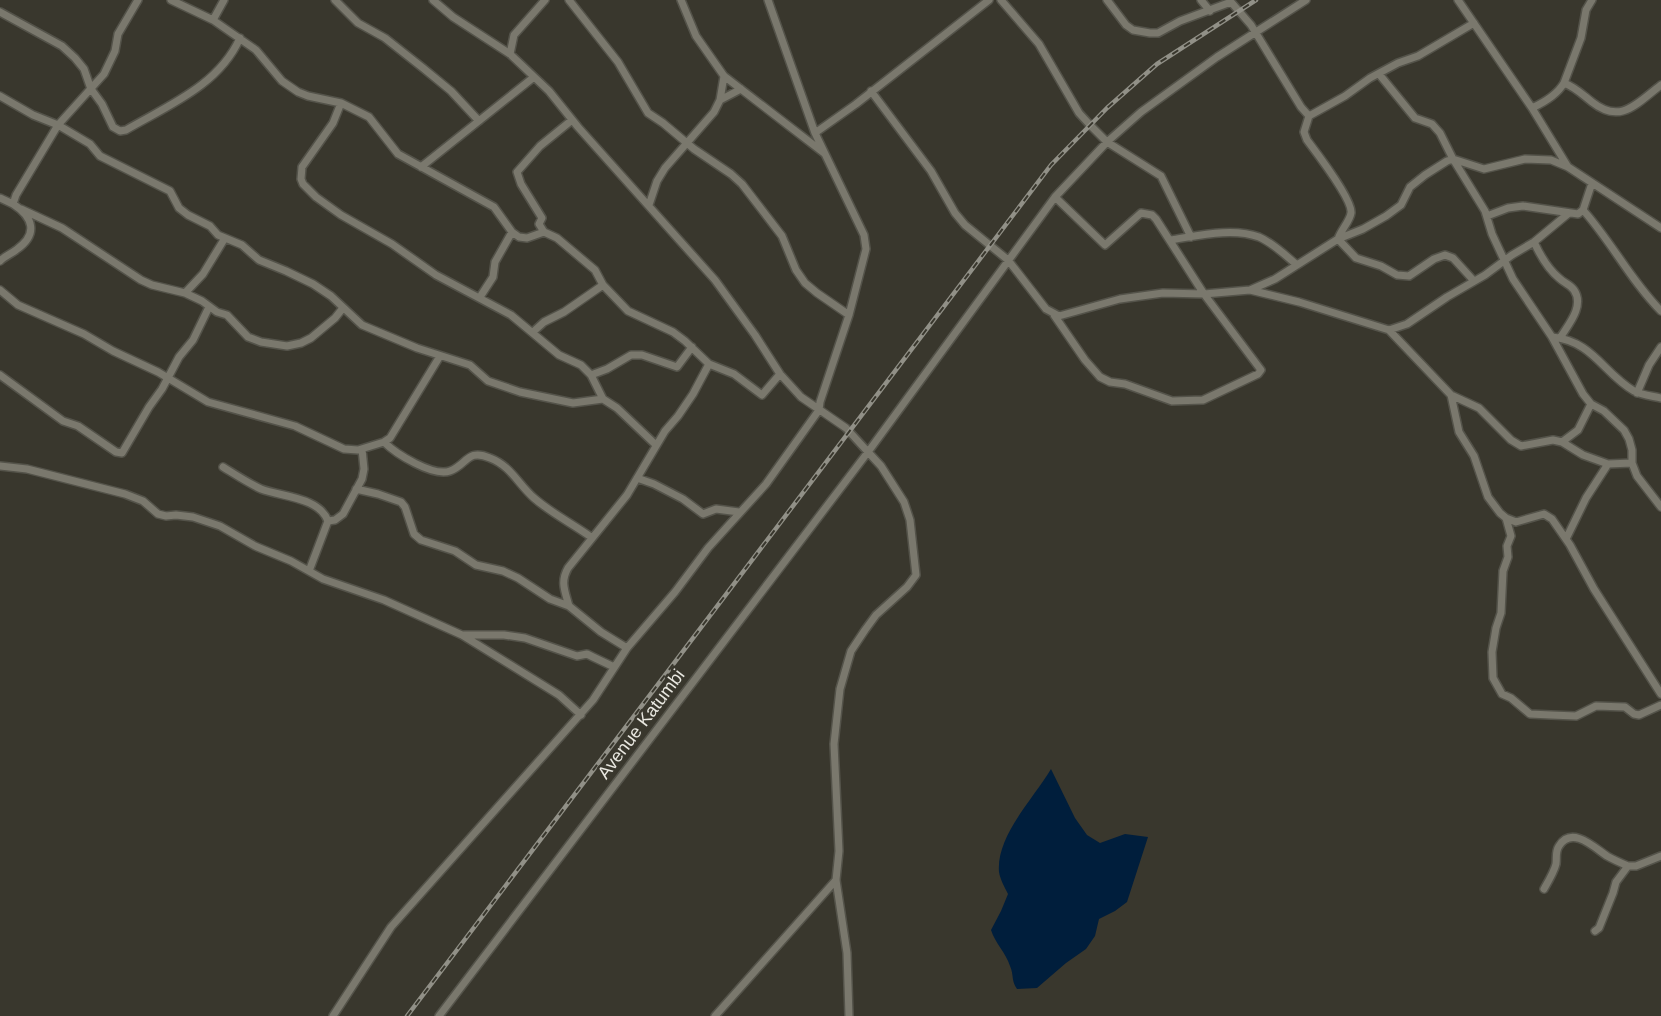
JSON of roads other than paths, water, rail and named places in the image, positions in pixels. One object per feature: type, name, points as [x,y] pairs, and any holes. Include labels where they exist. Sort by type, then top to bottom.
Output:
[{"type":"street","points":[[13,204],[58,125],[80,98],[100,80],[115,51],[118,34],[138,0]]},
{"type":"street","points":[[171,0],[213,20],[240,38],[256,50],[282,81],[298,92],[341,103],[369,117],[398,154],[494,207],[512,232],[519,237],[527,238],[544,232]]},
{"type":"street","points":[[213,20],[224,0]]},
{"type":"street","points":[[335,0],[357,23],[385,38],[451,91],[479,121]]},
{"type":"street","points":[[433,0],[453,17],[510,54],[549,91],[627,183],[649,204],[715,280],[780,374],[801,397],[846,428],[881,466],[904,502],[910,520],[915,575],[907,587],[876,615],[851,651],[840,689],[834,744],[839,851],[836,880],[848,953],[849,1016]]},
{"type":"street","points":[[510,54],[514,35],[545,0]]},
{"type":"street","points":[[569,0],[618,62],[648,113],[742,184],[782,236],[796,270],[805,283],[849,315]]},
{"type":"street","points":[[681,0],[696,36],[724,76],[826,155]]},
{"type":"street","points":[[333,1016],[391,927],[581,715],[627,648],[766,484],[819,410],[849,315],[866,249],[864,235],[815,133],[768,0]]},
{"type":"street","points":[[815,133],[856,104],[989,0]]},
{"type":"street","points":[[1001,0],[1039,44],[1079,113],[1107,142],[1161,176],[1191,237]]},
{"type":"street","points":[[1107,0],[1126,25],[1133,30],[1150,33],[1158,33],[1180,21],[1231,2],[1240,10],[1309,116]]},
{"type":"street","points":[[1201,0],[1210,11]]},
{"type":"street","name":"Avenue Katumbi","points":[[439,1016],[868,452],[1055,197],[1107,142],[1163,96],[1305,0]]},
{"type":"street","points":[[1458,0],[1532,108],[1568,167]]},
{"type":"street","points":[[1532,108],[1561,89],[1581,38],[1586,10],[1592,0]]},
{"type":"street","points":[[0,12],[62,46],[84,69],[91,89],[102,104],[113,127],[120,131],[126,130],[198,89],[230,57],[240,38]]},
{"type":"street","points":[[1338,238],[1351,214],[1351,208],[1339,184],[1307,140],[1304,132],[1309,116],[1398,63],[1418,56],[1474,23]]},
{"type":"street","points":[[1379,74],[1415,118],[1432,124],[1440,133],[1487,216],[1492,234],[1514,279],[1556,338],[1576,383],[1591,404],[1604,411],[1624,430],[1632,450],[1632,464],[1641,483],[1661,507]]},
{"type":"street","points":[[649,204],[657,181],[665,168],[714,112],[720,100],[724,76]]},
{"type":"street","points":[[421,167],[534,77]]},
{"type":"street","points":[[1564,83],[1577,90],[1602,110],[1610,113],[1621,113],[1634,107],[1661,85]]},
{"type":"street","points":[[720,100],[741,89]]},
{"type":"street","points":[[871,91],[931,171],[955,213],[972,231],[1008,260],[1046,309],[1053,314],[1059,316],[1120,299],[1163,293],[1204,294],[1250,290],[1299,302],[1389,330],[1451,395],[1479,408],[1517,445],[1547,440],[1562,442],[1583,455],[1608,464],[1632,464]]},
{"type":"street","points":[[0,96],[90,144],[99,156],[170,191],[179,208],[188,215],[210,226],[225,238],[242,245],[259,260],[313,284],[331,296],[362,325],[440,356],[470,365],[488,381],[527,393],[573,402],[603,399]]},
{"type":"street","points":[[341,103],[333,123],[302,167],[303,184],[316,197],[341,215],[392,244],[436,275],[503,309],[559,355],[580,365],[591,375],[603,399],[616,408],[656,446]]},
{"type":"street","points":[[572,120],[540,146],[517,172],[521,184],[542,218],[539,224],[544,232],[557,238],[595,270],[603,285],[628,310],[673,332],[709,364],[734,374],[762,395],[780,374]]},
{"type":"street","points":[[1250,290],[1275,279],[1338,238],[1364,229],[1394,211],[1401,205],[1410,187],[1425,175],[1453,159],[1484,169],[1515,160],[1538,158],[1551,160],[1568,167],[1661,228]]},
{"type":"street","points":[[1580,212],[1592,183]]},
{"type":"street","points":[[1053,314],[1085,360],[1100,376],[1110,382],[1125,384],[1172,401],[1203,400],[1258,374],[1261,370],[1204,294],[1152,215],[1141,213],[1105,245],[1055,197]]},
{"type":"street","points":[[0,198],[62,228],[141,280],[202,301],[208,307],[227,315],[248,337],[261,342],[287,346],[301,343],[311,338],[335,318],[343,308]]},
{"type":"street","points":[[1487,216],[1508,208],[1523,207],[1569,213],[1580,212],[1590,218],[1661,311]]},
{"type":"street","points":[[0,261],[26,241],[32,226],[21,209]]},
{"type":"street","points":[[1389,330],[1407,324],[1534,242],[1569,213]]},
{"type":"street","points":[[480,297],[493,277],[495,262],[512,232]]},
{"type":"street","points":[[1170,240],[1228,233],[1250,235],[1276,248],[1297,265]]},
{"type":"street","points":[[184,293],[204,274],[225,238]]},
{"type":"street","points":[[1338,238],[1356,258],[1381,266],[1397,275],[1409,276],[1434,259],[1445,255],[1453,258],[1474,281]]},
{"type":"street","points":[[1534,242],[1542,258],[1558,278],[1575,291],[1578,300],[1578,307],[1573,318],[1556,338]]},
{"type":"street","points":[[532,332],[603,285]]},
{"type":"street","points":[[0,291],[18,305],[84,334],[168,377],[208,402],[295,426],[344,449],[362,449],[390,438],[397,430],[440,356]]},
{"type":"street","points":[[0,375],[63,421],[78,426],[119,454],[122,453],[179,357],[193,340],[208,307]]},
{"type":"street","points":[[1556,338],[1588,350],[1636,393],[1661,398]]},
{"type":"street","points":[[591,375],[607,369],[630,355],[642,355],[677,367],[692,347]]},
{"type":"street","points":[[1636,393],[1649,365],[1661,347]]},
{"type":"street","points":[[569,606],[563,585],[564,576],[591,537],[627,495],[709,364]]},
{"type":"street","points":[[1451,395],[1459,432],[1474,456],[1488,497],[1506,518],[1512,521],[1524,521],[1547,514],[1566,540],[1594,589],[1661,694]]},
{"type":"street","points":[[1562,442],[1578,430],[1591,404]]},
{"type":"street","points":[[384,442],[392,451],[436,471],[453,470],[475,455],[501,463],[508,467],[536,500],[591,537]]},
{"type":"street","points":[[328,521],[335,520],[343,514],[356,489],[364,469],[362,449]]},
{"type":"street","points":[[1566,540],[1586,498],[1608,464]]},
{"type":"street","points":[[0,466],[27,469],[125,495],[143,501],[158,514],[193,517],[220,525],[255,546],[291,561],[323,579],[384,600],[462,635],[559,695],[581,715]]},
{"type":"street","points":[[223,467],[262,489],[315,505],[328,521]]},
{"type":"street","points":[[636,478],[654,484],[683,499],[703,514],[716,509],[740,512]]},
{"type":"street","points":[[356,489],[401,502],[405,507],[414,534],[421,540],[455,551],[476,565],[503,571],[550,599],[569,606],[601,632],[627,648]]},
{"type":"street","points":[[1506,518],[1511,536],[1503,571],[1501,593],[1503,604],[1491,652],[1493,678],[1502,694],[1511,698],[1530,714],[1571,717],[1596,706],[1625,707],[1639,715],[1661,705]]},
{"type":"street","points":[[309,571],[328,521]]},
{"type":"street","points":[[462,635],[504,634],[525,638],[577,656],[587,654],[614,667]]},
{"type":"street","points":[[1545,890],[1556,864],[1555,855],[1565,839],[1576,837],[1584,840],[1610,858],[1629,866],[1636,866],[1661,856]]},
{"type":"street","points":[[1595,931],[1599,928],[1616,882],[1629,866]]},
{"type":"street","points":[[715,1016],[836,880]]},
{"type":"water","points":[[1051,769],[1075,818],[1087,835],[1100,843],[1125,834],[1148,837],[1127,902],[1099,919],[1095,936],[1086,949],[1037,988],[1017,989],[1008,961],[991,930],[1008,894],[999,872],[1000,858],[1010,831]]},
{"type":"railway","points":[[407,1016],[1051,165],[1107,108],[1157,64],[1256,0]]}]
